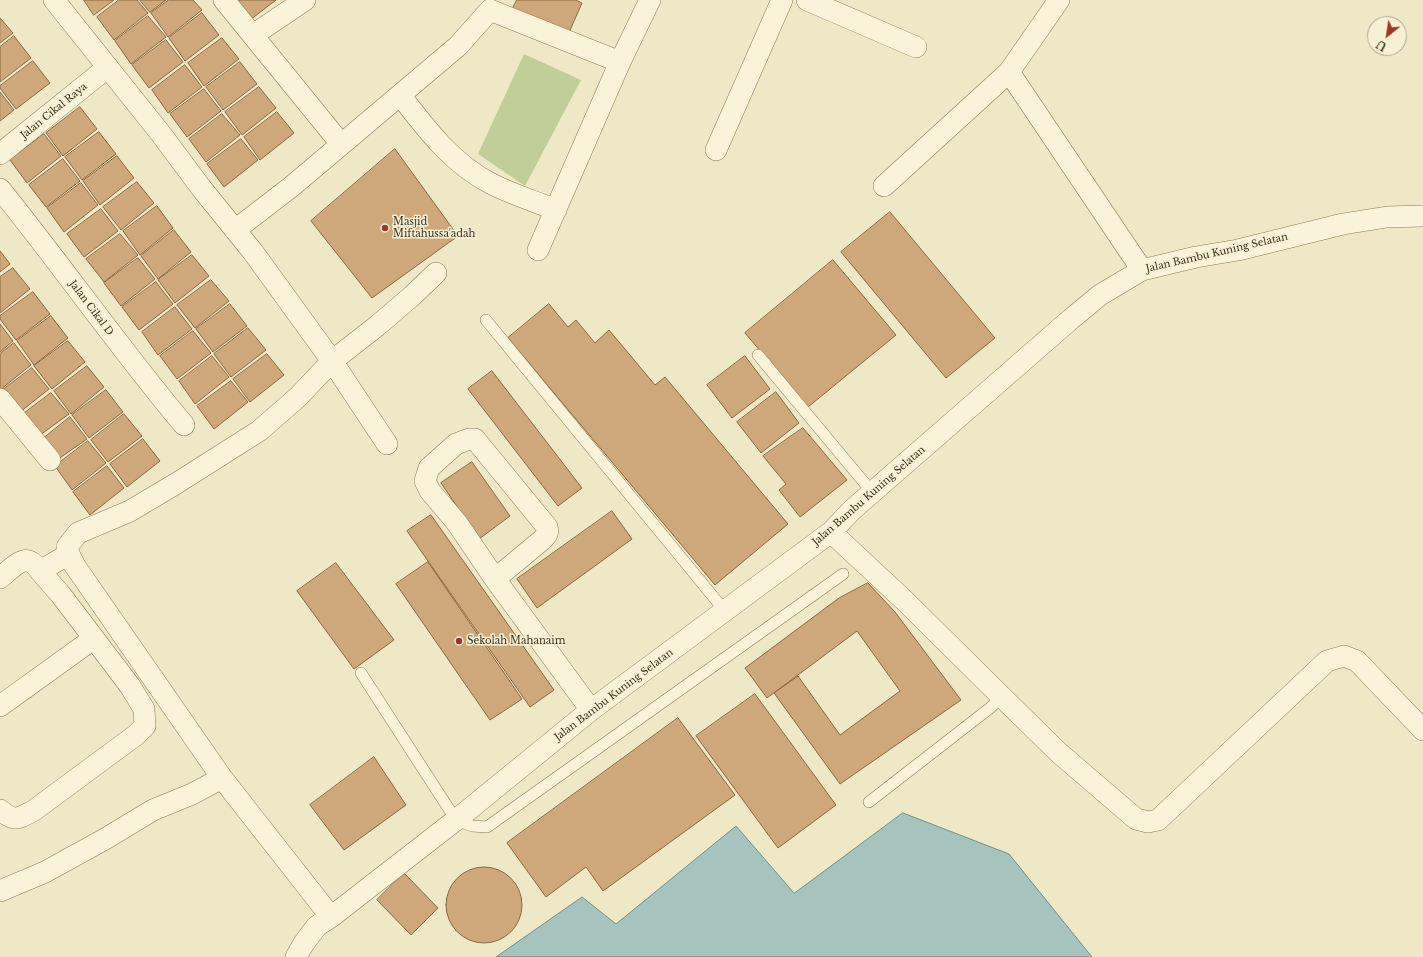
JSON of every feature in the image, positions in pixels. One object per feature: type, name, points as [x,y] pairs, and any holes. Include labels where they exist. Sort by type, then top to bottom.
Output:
[{"type":"street","points":[[54,0],[253,252],[332,361],[387,444]]},
{"type":"street","points":[[224,0],[341,144]]},
{"type":"street","points":[[253,35],[305,0]]},
{"type":"street","points":[[538,250],[620,62],[650,0]]},
{"type":"street","points":[[716,150],[782,0]]},
{"type":"street","points":[[807,0],[916,47]]},
{"type":"street","points":[[884,186],[1008,72],[1059,0]]},
{"type":"street","points":[[235,230],[291,187],[341,144],[401,96],[458,46],[492,5],[620,62]]},
{"type":"street","name":"Jalan Cikal Raya","points":[[0,154],[108,67]]},
{"type":"street","points":[[1008,72],[1142,270]]},
{"type":"street","points":[[401,96],[419,120],[449,153],[472,172],[491,184],[556,210]]},
{"type":"street","name":"Jalan Cikal D","points":[[0,189],[42,240],[152,387],[184,425]]},
{"type":"street","name":"Jalan Bambu Kuning Selatan","points":[[296,957],[304,943],[317,926],[456,820],[591,710],[831,532],[872,492],[1100,295],[1142,270],[1196,257],[1238,250],[1343,224],[1387,217],[1423,216]]},
{"type":"street","points":[[330,917],[222,778],[75,566],[67,547],[78,533],[130,511],[259,431],[298,397],[332,361],[383,321],[436,273]]},
{"type":"street","points":[[0,399],[50,460]]},
{"type":"street","points":[[495,579],[542,540],[548,534],[548,531],[547,527],[475,439],[469,439],[456,444],[429,468],[425,481],[430,491],[457,523],[495,579],[591,710]]},
{"type":"street","points":[[831,532],[905,601],[1058,752],[1136,819],[1148,822],[1158,820],[1327,661],[1344,656],[1357,661],[1423,730]]},
{"type":"street","points":[[40,571],[69,554]]},
{"type":"street","points":[[0,578],[21,561],[26,560],[32,562],[61,595],[130,686],[144,709],[145,726],[136,735],[33,811],[18,818],[9,817],[0,810]]},
{"type":"street","points":[[0,706],[93,639]]},
{"type":"street","points":[[0,891],[45,872],[105,839],[153,810],[192,794],[222,778]]},
{"type":"lane","points":[[486,320],[725,611]]},
{"type":"lane","points":[[758,355],[872,492]]},
{"type":"lane","points":[[361,674],[456,820],[472,826],[487,827],[843,574]]},
{"type":"lane","points":[[869,802],[1002,697]]},
{"type":"green space","points":[[524,54],[581,80],[525,186],[478,154]]},
{"type":"water","points":[[903,813],[1009,854],[1092,957],[496,957],[582,897],[616,924],[736,826],[794,893]]},
{"type":"building","points":[[84,0],[114,0],[94,15]]},
{"type":"building","points":[[119,0],[137,0],[148,13],[114,40],[97,17]]},
{"type":"building","points":[[140,0],[166,0],[150,12]]},
{"type":"building","points":[[169,0],[193,0],[202,10],[168,37],[151,13]]},
{"type":"building","points":[[230,0],[276,0],[246,23]]},
{"type":"building","points":[[517,0],[576,0],[582,3],[567,37],[511,12]]},
{"type":"building","points":[[202,13],[219,35],[185,61],[169,38]]},
{"type":"building","points":[[148,16],[166,37],[131,64],[115,41]]},
{"type":"building","points":[[0,18],[13,33],[0,43]]},
{"type":"building","points":[[14,36],[31,58],[0,82],[0,47]]},
{"type":"building","points":[[222,38],[239,59],[204,86],[188,63]]},
{"type":"building","points":[[166,40],[183,62],[149,88],[132,65]]},
{"type":"building","points":[[33,61],[50,83],[16,109],[0,86]]},
{"type":"building","points":[[240,62],[257,84],[223,110],[206,87]]},
{"type":"building","points":[[185,65],[202,87],[168,113],[152,90]]},
{"type":"building","points":[[259,87],[276,108],[242,135],[225,112]]},
{"type":"building","points":[[204,89],[221,111],[187,137],[170,114]]},
{"type":"building","points":[[0,92],[14,110],[0,121]]},
{"type":"building","points":[[80,107],[97,129],[63,156],[46,133]]},
{"type":"building","points":[[277,112],[294,133],[260,160],[244,137]]},
{"type":"building","points":[[222,114],[240,135],[206,162],[189,139]]},
{"type":"building","points":[[99,132],[116,154],[82,180],[65,157]]},
{"type":"building","points":[[44,134],[61,156],[27,183],[10,160]]},
{"type":"building","points":[[241,139],[258,160],[224,187],[207,164]]},
{"type":"building","name":"Masjid Miftahussa'adah","points":[[395,149],[458,236],[372,298],[311,221]]},
{"type":"building","points":[[117,156],[134,178],[100,205],[83,181]]},
{"type":"building","points":[[63,159],[80,181],[46,207],[29,185]]},
{"type":"building","points":[[137,182],[154,203],[121,230],[103,207]]},
{"type":"building","points":[[81,183],[98,205],[64,232],[47,208]]},
{"type":"building","points":[[157,206],[173,228],[140,255],[123,231]]},
{"type":"building","points":[[101,209],[118,231],[84,257],[67,234]]},
{"type":"building","points":[[890,212],[995,338],[946,378],[841,252]]},
{"type":"building","points":[[174,230],[191,252],[158,279],[141,256]]},
{"type":"building","points":[[120,234],[138,255],[104,282],[86,259]]},
{"type":"building","points":[[0,251],[10,264],[0,272]]},
{"type":"building","points":[[192,255],[209,276],[175,303],[158,280]]},
{"type":"building","points":[[138,258],[155,279],[121,306],[104,283]]},
{"type":"building","points":[[833,260],[896,335],[808,407],[745,333]]},
{"type":"building","points":[[13,268],[30,289],[0,313],[0,277]]},
{"type":"building","points":[[211,280],[229,301],[195,328],[177,305]]},
{"type":"building","points":[[156,282],[173,304],[139,330],[122,307]]},
{"type":"building","points":[[33,292],[50,314],[16,340],[0,319],[0,316]]},
{"type":"building","points":[[230,304],[247,326],[213,352],[196,329]]},
{"type":"building","points":[[549,304],[568,327],[576,320],[595,343],[609,330],[655,385],[665,377],[788,524],[715,585],[508,338]]},
{"type":"building","points":[[175,307],[192,329],[158,355],[142,332]]},
{"type":"building","points":[[51,316],[68,338],[34,365],[17,341]]},
{"type":"building","points":[[0,324],[13,341],[0,352]]},
{"type":"building","points":[[248,328],[266,350],[231,377],[214,354]]},
{"type":"building","points":[[193,331],[211,353],[177,379],[160,356]]},
{"type":"building","points":[[68,341],[85,362],[52,389],[34,366]]},
{"type":"building","points":[[14,343],[31,365],[0,390],[0,354]]},
{"type":"building","points":[[267,354],[284,375],[250,402],[233,379]]},
{"type":"building","points":[[212,356],[229,377],[195,404],[179,381]]},
{"type":"building","points":[[745,356],[770,389],[732,418],[707,385]]},
{"type":"building","points":[[87,366],[104,387],[71,414],[54,391]]},
{"type":"building","points":[[32,368],[49,389],[15,416],[0,392]]},
{"type":"building","points":[[492,371],[582,488],[558,506],[468,389]]},
{"type":"building","points":[[231,381],[248,402],[214,429],[197,406]]},
{"type":"building","points":[[106,390],[123,412],[89,438],[72,415]]},
{"type":"building","points":[[776,392],[799,423],[761,453],[737,422]]},
{"type":"building","points":[[51,393],[69,414],[36,438],[22,415]]},
{"type":"building","points":[[124,414],[142,436],[108,462],[91,440]]},
{"type":"building","points":[[70,417],[87,439],[54,462],[39,442]]},
{"type":"building","points":[[803,428],[847,480],[800,517],[779,490],[786,484],[763,456]]},
{"type":"building","points":[[143,439],[160,461],[127,487],[110,464]]},
{"type":"building","points":[[88,441],[106,463],[72,490],[55,466]]},
{"type":"building","points":[[472,462],[510,516],[479,539],[441,483]]},
{"type":"building","points":[[107,466],[124,488],[90,515],[73,492]]},
{"type":"building","points":[[612,511],[632,539],[537,608],[517,579]]},
{"type":"building","points":[[431,515],[554,690],[530,707],[407,531]]},
{"type":"building","name":"Sekolah Mahanaim","points":[[428,562],[522,699],[490,720],[396,584]]},
{"type":"building","points":[[336,563],[394,640],[354,669],[297,591]]},
{"type":"building","points":[[868,583],[895,612],[961,700],[840,784],[774,693],[798,676],[840,735],[900,691],[857,631],[767,698],[745,668],[839,598]]},
{"type":"building","points":[[755,694],[836,805],[778,848],[696,736]]},
{"type":"building","points":[[678,718],[735,795],[603,891],[586,867],[546,897],[507,843]]},
{"type":"building","points":[[374,757],[406,805],[344,850],[310,805]]},
{"type":"building","points":[[484,867],[499,870],[511,878],[519,890],[522,905],[519,920],[511,932],[499,940],[484,943],[469,940],[457,932],[449,920],[446,905],[449,890],[457,878],[469,870]]},
{"type":"building","points":[[404,873],[438,908],[411,935],[377,900]]},
{"type":"place","name":"Masjid Miftahussa'adah","points":[[385,228]]},
{"type":"place","name":"Sekolah Mahanaim","points":[[459,641]]}]
